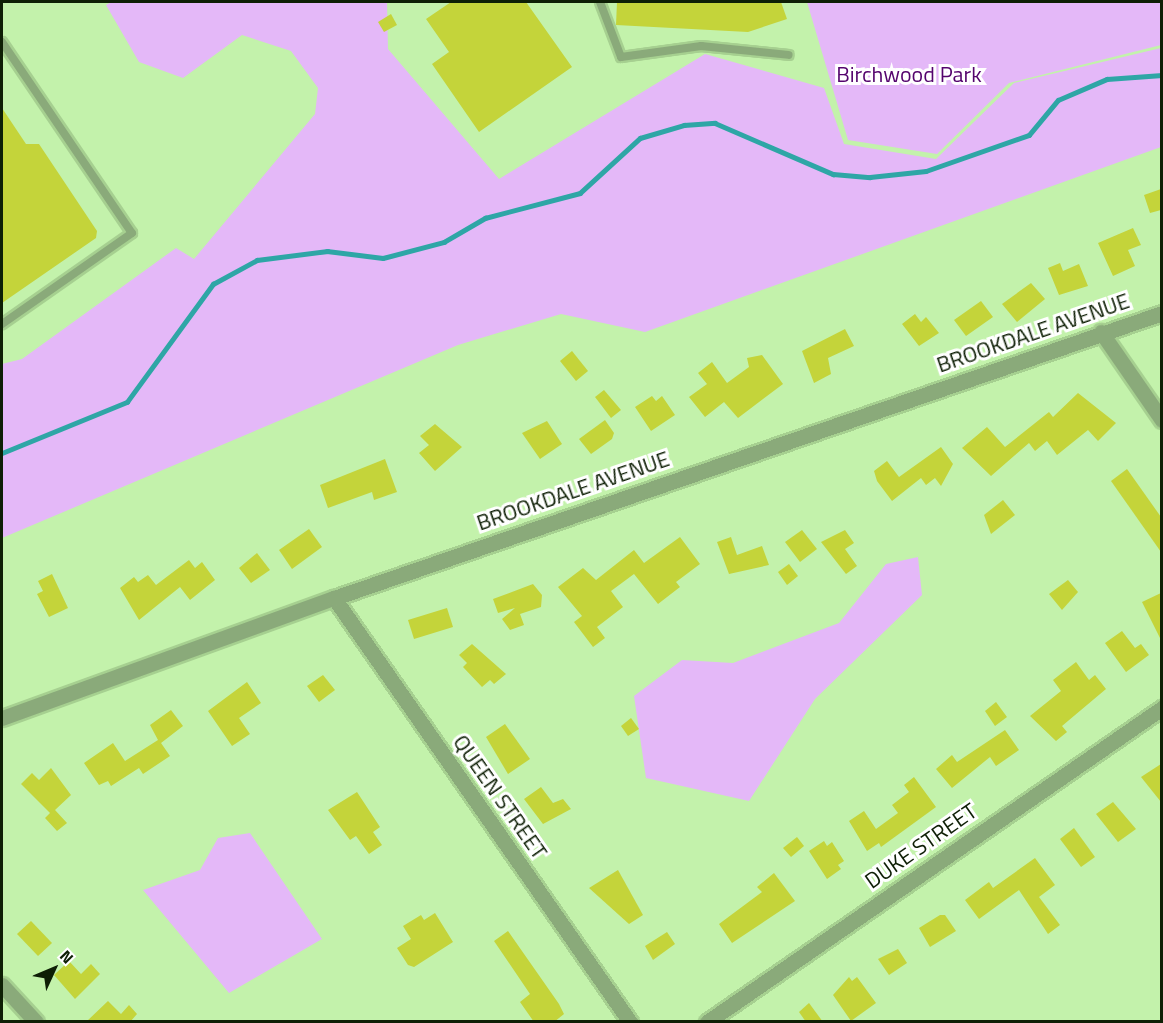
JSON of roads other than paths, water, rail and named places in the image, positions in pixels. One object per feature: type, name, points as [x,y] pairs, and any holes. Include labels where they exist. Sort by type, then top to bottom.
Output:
[{"type":"street","name":"BROOKDALE AVENUE","points":[[2,718],[334,598],[1161,313]]},
{"type":"street","points":[[1101,332],[1161,420]]},
{"type":"street","name":"QUEEN STREET","points":[[334,598],[630,1022]]},
{"type":"street","name":"DUKE STREET","points":[[707,1022],[1161,708]]},
{"type":"street","points":[[2,985],[36,1022]]},
{"type":"lane","points":[[600,2],[621,57],[701,46],[789,55]]},
{"type":"lane","points":[[2,42],[132,233],[2,324]]},
{"type":"waterway","points":[[2,453],[127,402],[213,284],[257,260],[327,251],[383,258],[444,242],[485,218],[580,193],[640,138],[684,125],[715,123],[833,174],[870,177],[926,171],[1029,135],[1058,100],[1107,79],[1162,75]]},
{"type":"park label","name":"Birchwood Park","points":[[909,75]]}]
